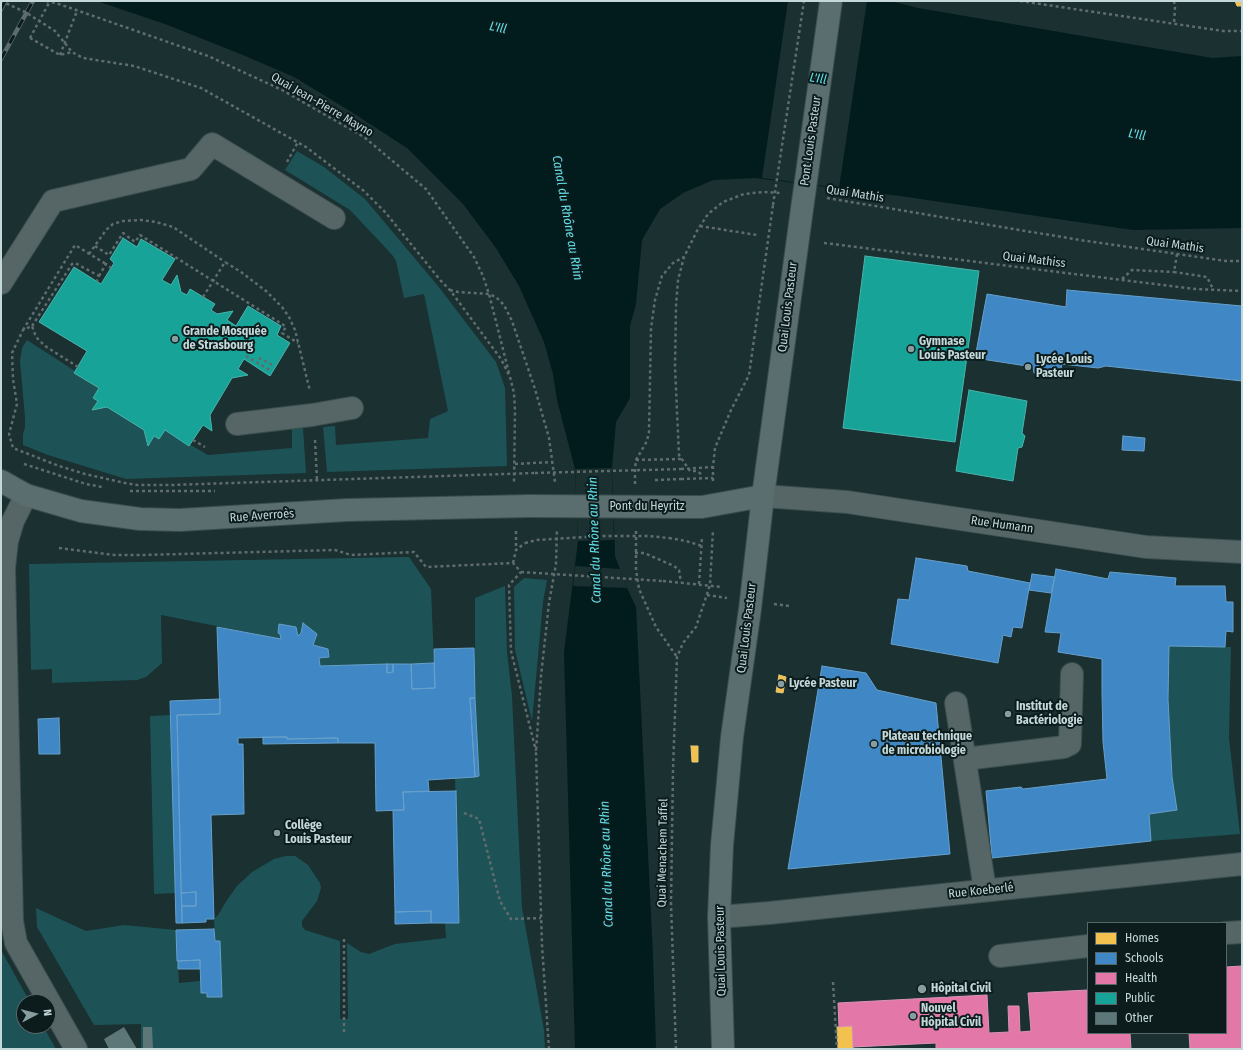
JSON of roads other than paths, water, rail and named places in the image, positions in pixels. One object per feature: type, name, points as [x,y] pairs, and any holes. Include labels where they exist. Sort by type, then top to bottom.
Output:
[{"type":"main road","name":"Pont Louis Pasteur","points":[[802,209],[831,1]]},
{"type":"main road","name":"Quai Louis Pasteur","points":[[723,1049],[719,917],[722,845],[732,737],[802,209]]},
{"type":"main road","name":"Rue Averroès","points":[[1,481],[26,495],[81,511],[140,519],[180,520],[347,510],[529,506]]},
{"type":"main road","name":"Pont du Heyritz","points":[[529,506],[702,507],[763,496]]},
{"type":"street","points":[[1,283],[53,201],[191,169],[212,144],[334,218]]},
{"type":"street","points":[[237,424],[352,408]]},
{"type":"street","points":[[26,495],[13,521],[7,541],[4,568],[12,921],[16,943],[76,1049]]},
{"type":"street","name":"Rue Humann","points":[[763,496],[847,502],[1146,547],[1242,552]]},
{"type":"street","points":[[965,759],[1064,747],[1070,744],[1072,674]]},
{"type":"street","points":[[956,703],[985,890]]},
{"type":"street","name":"Rue Koeberlé","points":[[719,917],[1242,864]]},
{"type":"street","points":[[1227,933],[1242,932]]},
{"type":"street","points":[[1000,956],[1087,946]]},
{"type":"water","points":[[97,1],[891,1],[918,8],[1212,58],[1242,56],[1242,228],[1133,230],[900,196],[755,178],[713,180],[683,193],[660,209],[642,240],[636,304],[630,326],[630,398],[616,422],[612,468],[615,556],[636,607],[653,956],[656,1049],[575,1049],[564,652],[578,541],[575,469],[544,342],[519,286],[496,248],[463,204],[407,148],[294,77],[165,24]]},
{"type":"railway","points":[[1,9],[5,1]]},
{"type":"railway","points":[[1,59],[33,1]]},
{"type":"place","name":"Grande Mosquée de Strasbourg","points":[[175,339]]},
{"type":"place","name":"Gymnase Louis Pasteur","points":[[911,349]]},
{"type":"place","name":"Lycée Louis Pasteur","points":[[1028,367]]},
{"type":"place","name":"Lycée Pasteur","points":[[781,684]]},
{"type":"place","name":"Institut de Bactériologie","points":[[1008,714]]},
{"type":"place","name":"Plateau technique de microbiologie","points":[[874,744]]},
{"type":"place","name":"Collège Louis Pasteur","points":[[277,833]]},
{"type":"place","name":"Hôpital Civil","points":[[922,989]]},
{"type":"place","name":"Nouvel Hôpital Civil","points":[[913,1016]]},
{"type":"water label","name":"L'Ill","points":[[498,28]]},
{"type":"water label","name":"L'Ill","points":[[818,79]]},
{"type":"water label","name":"L'Ill","points":[[1137,135]]},
{"type":"water label","name":"Canal du Rhône au Rhin","points":[[567,218]]},
{"type":"water label","name":"Canal du Rhône au Rhin","points":[[595,540]]},
{"type":"water label","name":"Canal du Rhône au Rhin","points":[[607,864]]}]
